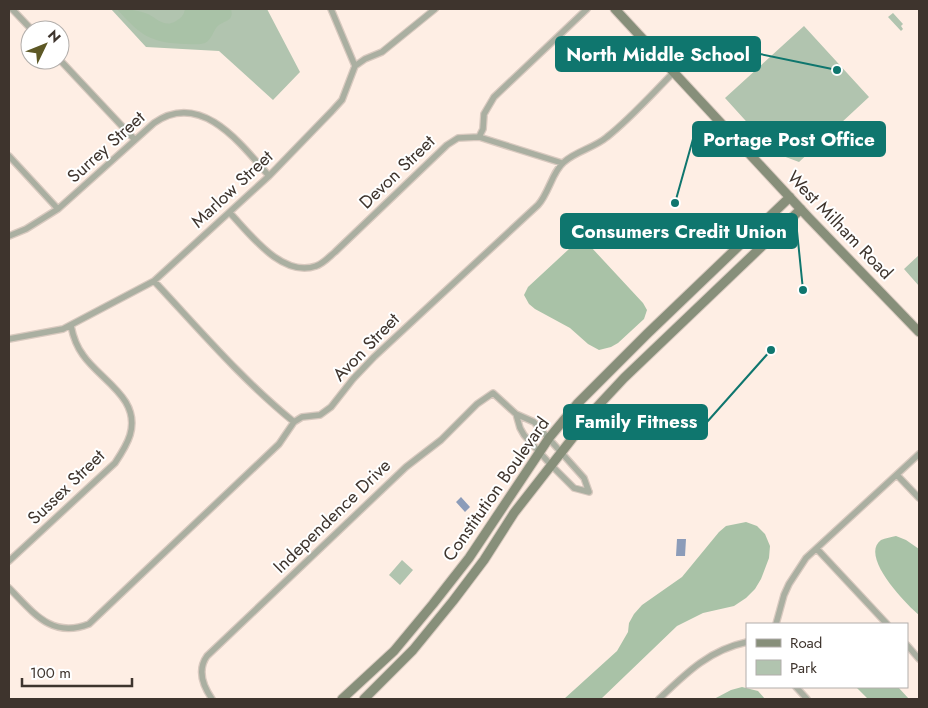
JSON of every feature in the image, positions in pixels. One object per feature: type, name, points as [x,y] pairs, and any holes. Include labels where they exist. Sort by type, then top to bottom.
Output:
[{"type":"street","points":[[12,9],[22,20]]},
{"type":"street","points":[[331,9],[355,66],[365,59],[382,52],[435,9]]},
{"type":"street","points":[[587,9],[494,97],[484,114],[483,129],[479,137],[562,163],[608,137],[674,72]]},
{"type":"street","name":"West Milham Road","points":[[616,9],[801,209],[919,332]]},
{"type":"street","name":"Marlow Street","points":[[9,339],[71,326],[154,282],[269,176],[342,100],[355,66]]},
{"type":"street","points":[[69,70],[135,140]]},
{"type":"street","name":"Surrey Street","points":[[9,236],[26,229],[58,209],[162,117],[173,114],[196,114],[226,130],[269,176]]},
{"type":"street","name":"Devon Street","points":[[230,213],[280,262],[310,268],[318,265],[335,252],[447,145],[458,138],[479,137]]},
{"type":"street","points":[[9,156],[58,209]]},
{"type":"street","name":"Avon Street","points":[[294,422],[302,417],[320,415],[330,407],[374,357],[538,205],[545,197],[562,163]]},
{"type":"street","name":"Constitution Boulevard","points":[[342,699],[394,651],[433,604],[469,558],[540,452],[577,404],[790,197]]},
{"type":"street","name":"Constitution Boulevard","points":[[364,699],[413,650],[453,602],[484,560],[514,513],[596,408],[624,378],[801,209]]},
{"type":"street","points":[[9,588],[44,622],[56,628],[71,629],[89,624],[278,444],[294,422],[249,382],[154,282]]},
{"type":"street","name":"Sussex Street","points":[[9,561],[115,463],[130,434],[132,422],[126,402],[118,391],[83,355],[71,326]]},
{"type":"street","name":"Independence Drive","points":[[212,699],[205,688],[202,677],[202,666],[207,656],[406,467],[441,440],[477,404],[494,393],[516,414],[534,422],[550,438],[584,478],[589,492],[574,488],[551,465],[520,428],[516,414]]},
{"type":"street","points":[[776,623],[784,594],[806,558],[919,454]]},
{"type":"street","points":[[898,475],[919,498]]},
{"type":"street","points":[[817,548],[886,623]]},
{"type":"street","points":[[659,699],[693,667],[717,652],[746,642]]},
{"type":"street","points":[[908,647],[919,659]]},
{"type":"street","points":[[797,688],[807,699]]},
{"type":"green space","points":[[111,9],[267,9],[300,72],[273,100],[219,51],[146,47]]},
{"type":"green space","points":[[117,9],[148,14],[168,24],[179,19],[185,9],[231,9],[232,15],[231,18],[217,27],[205,43],[186,44],[163,42],[147,36],[132,25]]},
{"type":"green space","points":[[893,13],[903,24],[901,31],[888,17]]},
{"type":"green space","points":[[804,26],[869,97],[799,162],[775,153],[725,98]]},
{"type":"green space","points":[[579,243],[587,244],[591,247],[643,303],[647,310],[644,319],[618,343],[599,350],[588,344],[570,328],[535,309],[529,304],[524,295],[528,287],[569,249]]},
{"type":"green space","points":[[919,255],[919,286],[904,269]]},
{"type":"green space","points":[[746,522],[757,526],[765,534],[770,546],[769,558],[761,579],[746,598],[734,606],[703,613],[677,626],[601,699],[564,699],[617,651],[628,632],[629,623],[642,605],[682,577],[726,526]]},
{"type":"green space","points":[[896,536],[919,549],[919,615],[895,591],[880,568],[876,557],[876,547],[881,540]]},
{"type":"green space","points":[[402,560],[413,570],[400,585],[389,575]]},
{"type":"green space","points":[[742,687],[758,691],[765,699],[714,699],[731,690]]},
{"type":"green space","points":[[857,688],[899,688],[909,699],[868,699]]},
{"type":"water","points":[[461,497],[470,507],[465,512],[456,502]]},
{"type":"water","points":[[677,539],[686,539],[685,556],[676,556]]},
{"type":"place","name":"North Middle School","points":[[837,70]]},
{"type":"place","name":"Portage Post Office","points":[[675,203]]},
{"type":"place","name":"Consumers Credit Union","points":[[803,290]]},
{"type":"place","name":"Family Fitness","points":[[771,350]]}]
